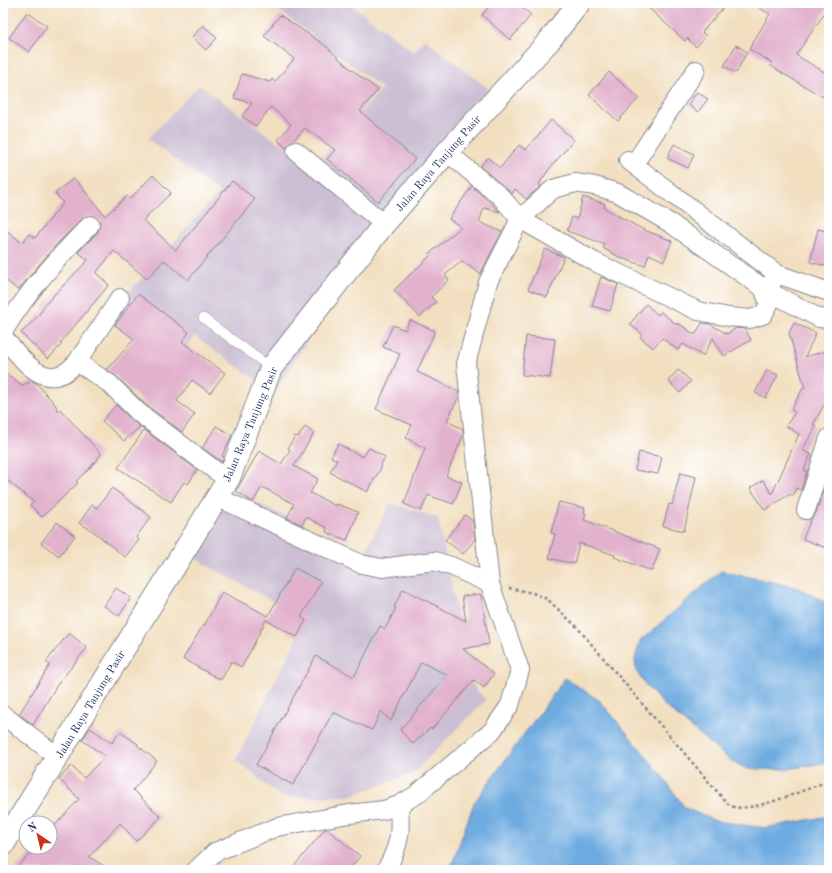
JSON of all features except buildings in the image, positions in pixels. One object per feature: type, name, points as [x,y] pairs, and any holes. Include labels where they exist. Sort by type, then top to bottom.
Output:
[{"type":"street","name":"Jalan Raya Tanjung Pasir","points":[[3,845],[229,478],[271,368],[384,224],[447,152],[549,41],[579,3]]},
{"type":"street","points":[[696,70],[631,162],[772,282],[819,318],[829,319]]},
{"type":"street","points":[[296,151],[384,224]]},
{"type":"street","points":[[447,152],[501,197],[518,216],[595,262],[698,312],[729,318],[750,319],[763,315],[769,304],[765,293],[772,282]]},
{"type":"street","points":[[196,870],[216,852],[277,827],[349,814],[384,810],[399,805],[416,795],[492,731],[510,705],[520,670],[480,579],[466,364],[488,282],[518,216],[553,189],[574,184],[595,186],[618,193],[637,203],[772,282],[829,292]]},
{"type":"street","points":[[3,332],[21,303],[65,250],[90,225]]},
{"type":"street","points":[[3,337],[36,372],[52,376],[63,374],[77,362],[120,298]]},
{"type":"street","points":[[77,362],[110,384],[144,416],[216,471],[229,478]]},
{"type":"street","points":[[806,510],[829,438]]},
{"type":"street","points":[[217,497],[361,564],[382,568],[434,561],[451,566],[480,579]]},
{"type":"street","points":[[3,715],[58,757]]},
{"type":"street","points":[[386,870],[400,841],[401,828],[399,805]]},
{"type":"lane","points":[[203,318],[271,368]]},
{"type":"path","points":[[480,579],[533,593],[546,599],[557,608],[576,626],[726,802],[734,807],[750,807],[780,799],[829,781]]},
{"type":"shaded area","points":[[269,3],[349,3],[414,52],[425,39],[504,101],[399,213],[322,318],[274,393],[195,336],[170,368],[106,318],[219,192],[148,139],[199,85],[313,168],[382,88]]},
{"type":"shaded area","points":[[231,491],[364,553],[391,503],[438,518],[459,623],[450,661],[486,700],[412,774],[349,796],[281,797],[236,760],[306,619],[192,557]]},
{"type":"water","points":[[721,571],[796,587],[829,604],[829,762],[788,769],[748,769],[731,761],[664,705],[644,683],[636,671],[635,659],[640,641]]},
{"type":"water","points":[[565,678],[600,701],[660,773],[685,808],[716,821],[765,828],[829,816],[829,870],[450,870],[474,803]]}]
